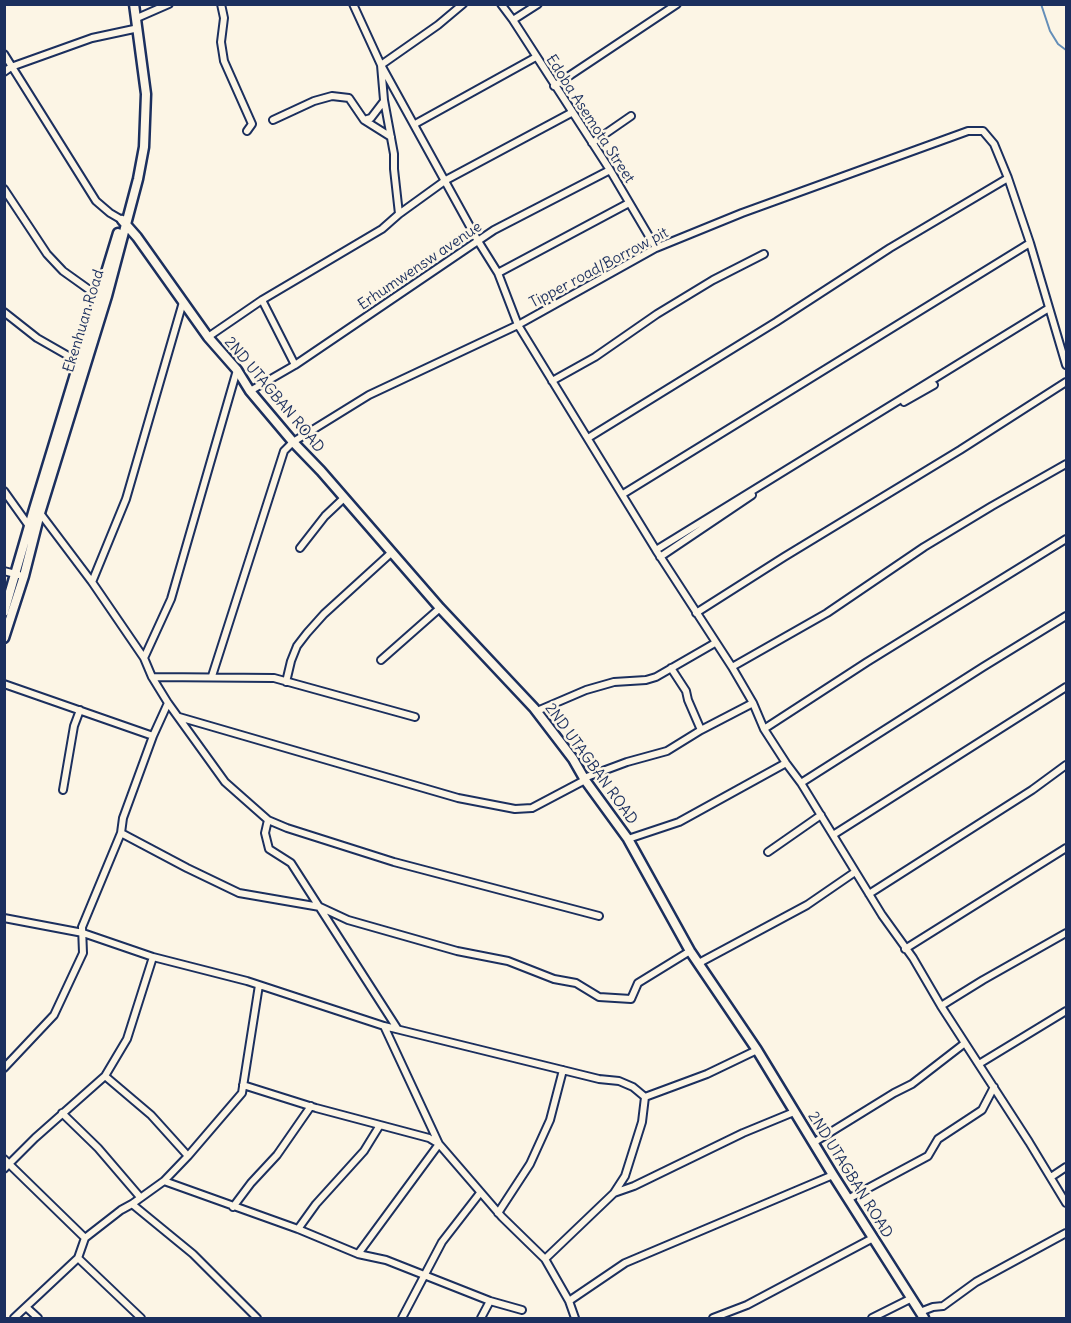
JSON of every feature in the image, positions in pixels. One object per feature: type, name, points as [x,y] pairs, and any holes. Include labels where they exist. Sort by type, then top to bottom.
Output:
[{"type":"street","name":"Ekenhuan Road","points":[[4,638],[20,575],[107,296],[124,222],[138,147],[141,95],[129,4]]},
{"type":"street","name":"Ekenhuan Road","points":[[4,612],[20,575],[29,526],[98,296],[138,178],[144,147],[146,94],[134,4]]},
{"type":"street","points":[[137,18],[169,4]]},
{"type":"street","points":[[221,4],[224,18],[221,42],[224,61],[252,124],[247,131]]},
{"type":"street","points":[[353,4],[381,65],[498,273],[518,325],[656,550],[732,667],[753,703],[764,729],[801,783],[904,949],[913,958],[1066,1203]]},
{"type":"street","points":[[381,65],[438,25],[463,4]]},
{"type":"street","name":"Edoba Asemota Street","points":[[501,4],[610,170],[656,248]]},
{"type":"street","points":[[513,20],[538,4]]},
{"type":"street","points":[[554,86],[677,4]]},
{"type":"street","points":[[4,72],[11,67],[92,38],[134,29]]},
{"type":"street","points":[[4,54],[96,201],[124,222]]},
{"type":"street","points":[[415,124],[536,57]]},
{"type":"street","points":[[381,65],[399,214]]},
{"type":"street","points":[[273,120],[314,101],[332,96],[349,98],[364,120],[391,137]]},
{"type":"street","points":[[364,120],[371,118],[379,111],[384,100]]},
{"type":"street","points":[[208,337],[262,300],[382,229],[446,180],[571,113]]},
{"type":"street","points":[[592,143],[631,116]]},
{"type":"street","name":"Tipper road/Borrow pit","points":[[293,442],[369,394],[518,325],[656,248],[742,213],[968,131],[983,131],[994,144],[1008,178]]},
{"type":"street","name":"Erhumwensw avenue","points":[[250,391],[295,365],[494,230],[610,170]]},
{"type":"street","points":[[588,438],[776,322],[890,248],[1008,178],[1066,364]]},
{"type":"street","points":[[4,189],[47,254],[63,271],[98,296]]},
{"type":"street","points":[[498,273],[629,203]]},
{"type":"street","name":"2ND UTAGBAN ROAD","points":[[124,222],[208,337],[237,370],[250,391],[391,554],[537,711],[573,759],[628,840],[690,951],[757,1050],[922,1315]]},
{"type":"street","points":[[623,494],[1030,243]]},
{"type":"street","points":[[552,381],[595,357],[657,314],[713,280],[764,254]]},
{"type":"street","points":[[262,300],[295,365]]},
{"type":"street","points":[[92,582],[126,499],[183,303]]},
{"type":"street","points":[[656,550],[1049,308]]},
{"type":"street","points":[[4,312],[37,339],[79,362]]},
{"type":"street","points":[[623,494],[897,325]]},
{"type":"street","points":[[144,658],[171,599],[237,370]]},
{"type":"street","points":[[696,613],[979,439],[1066,382]]},
{"type":"street","points":[[660,556],[813,456],[934,385]]},
{"type":"street","points":[[212,676],[284,451],[293,442]]},
{"type":"street","points":[[732,667],[827,613],[924,547],[1066,464]]},
{"type":"street","points":[[4,491],[29,526]]},
{"type":"street","points":[[300,548],[325,516],[344,498]]},
{"type":"street","points":[[40,513],[92,582],[144,658],[152,677],[168,703],[225,782],[268,820],[394,862],[599,916]]},
{"type":"street","points":[[764,729],[867,662],[1066,539]]},
{"type":"street","points":[[286,682],[297,646],[306,633],[391,554]]},
{"type":"street","points":[[4,571],[20,575]]},
{"type":"street","points":[[381,660],[440,608]]},
{"type":"street","points":[[801,783],[1066,616]]},
{"type":"street","points":[[537,711],[586,690],[614,682],[646,680],[715,643]]},
{"type":"street","points":[[671,668],[686,691],[701,730]]},
{"type":"street","points":[[152,677],[274,678],[415,717]]},
{"type":"street","points":[[4,684],[153,736]]},
{"type":"street","points":[[833,836],[1066,687]]},
{"type":"street","points":[[4,1068],[54,1015],[83,953],[82,927],[121,833],[123,818],[153,736],[168,703]]},
{"type":"street","points":[[178,716],[458,798],[514,809],[532,808],[585,779],[627,762],[667,751],[753,703]]},
{"type":"street","points":[[63,790],[74,726],[80,710]]},
{"type":"street","points":[[628,840],[679,822],[786,763]]},
{"type":"street","points":[[869,894],[1032,790],[1066,765]]},
{"type":"street","points":[[768,852],[821,815]]},
{"type":"street","points":[[268,820],[266,833],[269,849],[291,862],[397,1029]]},
{"type":"street","points":[[121,833],[239,893],[320,907],[348,920],[457,951],[508,961],[554,979],[576,983],[599,997],[630,999],[639,983],[690,951]]},
{"type":"street","points":[[904,949],[1066,848]]},
{"type":"street","points":[[699,963],[807,905],[855,872]]},
{"type":"street","points":[[4,918],[83,933],[153,957],[259,985],[384,1026],[599,1079],[619,1081],[633,1087],[645,1097]]},
{"type":"street","points":[[941,1006],[1066,933]]},
{"type":"street","points":[[85,1238],[6,1164],[105,1076],[127,1040],[153,957]]},
{"type":"street","points":[[14,1318],[78,1257],[85,1238],[164,1181],[242,1093],[259,985]]},
{"type":"street","points":[[979,1064],[1066,1011]]},
{"type":"street","points":[[384,1026],[439,1144],[498,1213],[544,1259],[569,1301],[575,1318]]},
{"type":"street","points":[[813,1143],[912,1084],[965,1043]]},
{"type":"street","points":[[645,1097],[707,1074],[757,1050]]},
{"type":"street","points":[[498,1213],[530,1164],[550,1120],[563,1070]]},
{"type":"street","points":[[105,1076],[151,1116],[188,1156]]},
{"type":"street","points":[[243,1085],[310,1106],[429,1138],[439,1144]]},
{"type":"street","points":[[848,1198],[928,1156],[938,1139],[982,1110],[994,1087]]},
{"type":"street","points":[[544,1259],[614,1193],[625,1176],[642,1122],[645,1097]]},
{"type":"street","points":[[233,1207],[250,1183],[277,1155],[310,1106]]},
{"type":"street","points":[[614,1193],[634,1186],[743,1133],[794,1112]]},
{"type":"street","points":[[62,1113],[99,1148],[140,1197]]},
{"type":"street","points":[[298,1229],[322,1196],[364,1151],[380,1125]]},
{"type":"street","points":[[358,1254],[439,1144]]},
{"type":"street","points":[[1051,1177],[1066,1167]]},
{"type":"street","points":[[569,1301],[625,1263],[833,1175]]},
{"type":"street","points":[[164,1181],[298,1229],[358,1254],[386,1260],[490,1301],[522,1310]]},
{"type":"street","points":[[402,1318],[442,1242],[480,1193]]},
{"type":"street","points":[[132,1204],[193,1254],[257,1318]]},
{"type":"street","points":[[922,1315],[933,1306],[943,1306],[976,1282],[1066,1233]]},
{"type":"street","points":[[713,1318],[747,1305],[873,1238]]},
{"type":"street","points":[[78,1257],[141,1318]]},
{"type":"street","points":[[872,1318],[912,1298]]},
{"type":"street","points":[[481,1318],[490,1301]]},
{"type":"street","points":[[26,1307],[38,1318]]},
{"type":"waterway","points":[[1041,4],[1050,31],[1058,44],[1066,50]]}]
